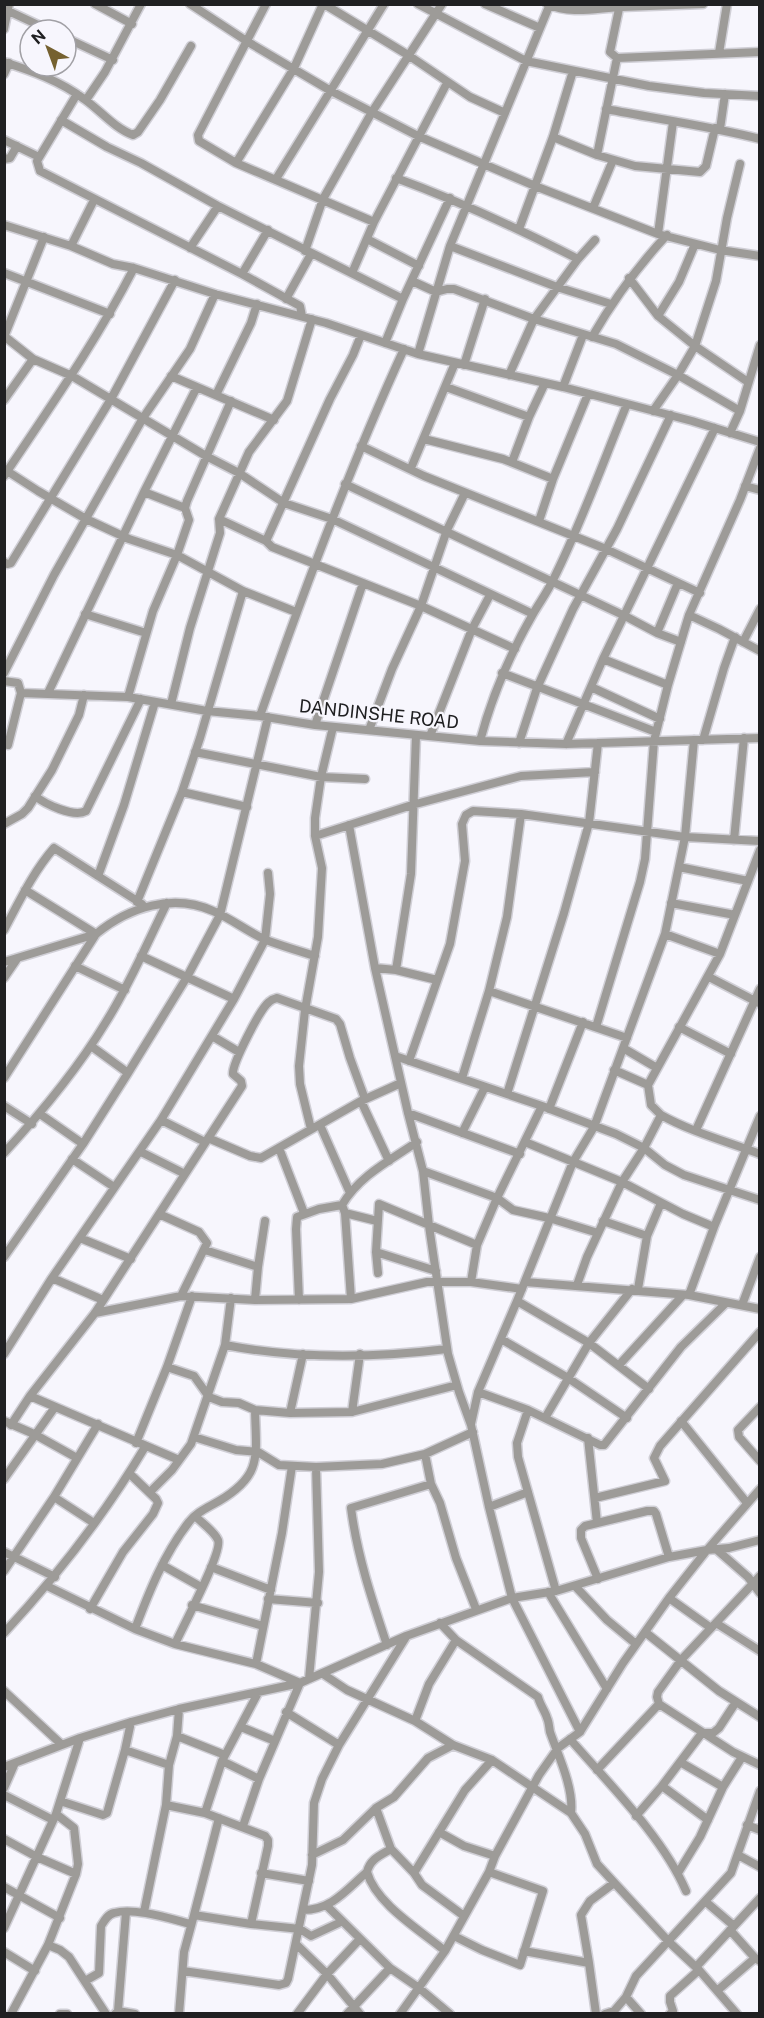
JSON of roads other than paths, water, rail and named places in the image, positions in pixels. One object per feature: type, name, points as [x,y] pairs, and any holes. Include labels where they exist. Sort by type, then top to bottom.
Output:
[{"type":"street","points":[[95,4],[132,24]]},
{"type":"street","points":[[86,100],[113,60],[141,4]]},
{"type":"street","points":[[190,4],[248,42],[331,91],[418,136],[535,186],[662,234],[720,250],[759,256]]},
{"type":"street","points":[[266,4],[198,138],[201,143],[236,163],[374,222]]},
{"type":"street","points":[[236,163],[294,68],[323,4],[408,55],[470,97],[505,112]]},
{"type":"street","points":[[276,179],[384,4]]},
{"type":"street","points":[[418,4],[526,61],[649,86],[759,96]]},
{"type":"street","points":[[286,299],[308,253],[323,199],[372,112],[442,4]]},
{"type":"street","points":[[485,4],[540,28]]},
{"type":"street","points":[[418,354],[450,246],[548,5],[569,11],[582,11],[620,6],[703,4]]},
{"type":"street","points":[[719,53],[727,4]]},
{"type":"street","points":[[620,6],[610,52],[617,58],[759,51]]},
{"type":"street","points":[[4,29],[7,8],[26,18]]},
{"type":"street","points":[[78,44],[113,60]]},
{"type":"street","points":[[4,74],[7,62],[36,73],[77,93],[129,134],[135,134],[160,100],[191,46]]},
{"type":"street","points":[[597,155],[617,58]]},
{"type":"street","points":[[519,229],[553,137],[573,71]]},
{"type":"street","points":[[352,273],[396,178],[447,83]]},
{"type":"street","points":[[77,93],[39,157],[37,168],[44,175],[242,274],[300,306],[302,316]]},
{"type":"street","points":[[553,137],[613,160],[650,168],[697,172],[704,169],[718,129],[725,94]]},
{"type":"street","points":[[606,109],[718,129],[759,139]]},
{"type":"street","points":[[61,120],[107,147],[308,253],[402,298]]},
{"type":"street","points":[[563,387],[588,336],[662,234],[673,122]]},
{"type":"street","points":[[4,140],[39,157]]},
{"type":"street","points":[[4,159],[10,158],[17,146]]},
{"type":"street","points":[[593,208],[613,160]]},
{"type":"street","points":[[653,411],[695,346],[711,298],[740,164]]},
{"type":"street","points":[[396,178],[450,198],[578,259]]},
{"type":"street","points":[[385,343],[402,298],[450,198]]},
{"type":"street","points":[[71,246],[93,200]]},
{"type":"street","points":[[190,248],[218,206]]},
{"type":"street","points":[[4,225],[71,246],[113,264],[175,280],[215,294],[302,316],[418,354],[563,387],[671,415],[759,442]]},
{"type":"street","points":[[242,274],[268,230]]},
{"type":"street","points":[[44,237],[5,336],[33,359],[72,376],[206,456],[239,473],[284,503],[332,519],[533,614]]},
{"type":"street","points":[[367,239],[419,266]]},
{"type":"street","points":[[510,375],[534,319],[578,259],[595,240]]},
{"type":"street","points":[[658,316],[679,282],[694,244]]},
{"type":"street","points":[[450,246],[557,287],[611,303]]},
{"type":"street","points":[[134,268],[111,314],[72,376],[6,472],[86,519],[129,539],[177,555],[243,591],[296,612]]},
{"type":"street","points":[[4,273],[111,314]]},
{"type":"street","points":[[629,278],[658,316],[695,346],[748,382]]},
{"type":"street","points":[[4,562],[7,564],[11,562],[51,499],[111,399],[175,280]]},
{"type":"street","points":[[412,281],[436,292],[454,289],[534,319],[616,344],[678,375],[740,411]]},
{"type":"street","points":[[4,673],[54,575],[143,417],[190,349],[215,294]]},
{"type":"street","points":[[411,468],[446,387],[459,364],[485,299]]},
{"type":"street","points":[[216,395],[251,323],[257,304]]},
{"type":"street","points":[[171,704],[190,627],[220,533],[219,519],[253,446],[287,401],[312,319]]},
{"type":"street","points":[[266,541],[361,335]]},
{"type":"street","points":[[730,433],[757,363],[759,345]]},
{"type":"street","points":[[4,1257],[83,1144],[128,1073],[187,977],[220,915],[258,764],[264,717],[296,612],[345,484],[404,349]]},
{"type":"street","points":[[4,400],[33,359]]},
{"type":"street","points":[[171,376],[274,420]]},
{"type":"street","points":[[512,462],[545,383]]},
{"type":"street","points":[[48,693],[197,387]]},
{"type":"street","points":[[446,387],[529,417]]},
{"type":"street","points":[[539,521],[553,479],[588,394]]},
{"type":"street","points":[[128,697],[146,633],[189,520],[185,508],[231,401]]},
{"type":"street","points":[[480,741],[502,673],[553,581],[574,536],[627,404]]},
{"type":"street","points":[[519,742],[537,688],[671,415]]},
{"type":"street","points":[[566,744],[603,659],[715,428]]},
{"type":"street","points":[[424,439],[512,462],[553,479]]},
{"type":"street","points":[[361,446],[424,476],[606,549],[700,593]]},
{"type":"street","points":[[596,1027],[645,859],[655,737],[668,685],[689,615],[759,448]]},
{"type":"street","points":[[345,484],[447,530],[657,633],[681,642]]},
{"type":"street","points":[[745,486],[759,490]]},
{"type":"street","points":[[144,492],[185,508]]},
{"type":"street","points":[[369,730],[392,669],[421,606],[447,530],[465,493]]},
{"type":"street","points":[[219,519],[266,541],[272,547],[421,606],[515,649]]},
{"type":"street","points":[[315,725],[363,583]]},
{"type":"street","points":[[657,633],[678,583]]},
{"type":"street","points":[[137,902],[182,792],[243,591]]},
{"type":"street","points":[[430,736],[472,630],[490,595]]},
{"type":"street","points":[[472,1428],[478,1392],[573,1162],[594,1127],[665,934],[685,837],[698,740],[724,668],[759,609]]},
{"type":"street","points":[[85,614],[146,633]]},
{"type":"street","points":[[689,615],[759,651]]},
{"type":"street","points":[[603,659],[668,685]]},
{"type":"street","points":[[502,673],[582,704],[655,737]]},
{"type":"street","points":[[4,681],[18,683],[21,693],[8,745]]},
{"type":"street","points":[[591,687],[660,719]]},
{"type":"street","name":"DANDINSHE ROAD","points":[[21,693],[128,697],[207,711],[315,725],[480,741],[566,744],[655,737],[698,740],[759,738]]},
{"type":"street","points":[[4,824],[22,814],[52,770],[79,715],[84,695]]},
{"type":"street","points":[[35,796],[47,804],[64,810],[79,814],[86,811],[141,699]]},
{"type":"street","points":[[98,876],[124,805],[155,702]]},
{"type":"street","points":[[311,1129],[300,1084],[299,1066],[305,1010],[318,937],[322,868],[315,836],[315,818],[321,777],[333,727]]},
{"type":"street","points":[[396,970],[411,874],[416,735]]},
{"type":"street","points":[[734,840],[744,738]]},
{"type":"street","points":[[507,1094],[589,823],[598,743]]},
{"type":"street","points":[[195,752],[321,777],[365,779]]},
{"type":"street","points":[[315,836],[412,805],[521,776],[595,772]]},
{"type":"street","points":[[182,792],[247,807]]},
{"type":"street","points":[[409,1060],[450,944],[463,871],[463,819],[473,811],[521,814],[685,837],[759,841]]},
{"type":"street","points":[[462,1078],[489,991],[507,917],[521,814]]},
{"type":"street","points":[[349,825],[375,968],[423,1171],[447,1349],[472,1428],[512,1598],[580,1732]]},
{"type":"street","points":[[4,930],[25,890],[54,848],[148,907]]},
{"type":"street","points":[[759,850],[720,954],[648,1084],[651,1105],[661,1115],[681,1126],[759,1154]]},
{"type":"street","points":[[679,867],[748,880]]},
{"type":"street","points":[[4,1354],[8,1341],[114,1187],[141,1152],[234,999],[265,939],[270,894],[268,873]]},
{"type":"street","points":[[25,890],[96,934]]},
{"type":"street","points":[[4,1078],[96,934],[113,920],[129,912],[167,903],[198,906],[265,939],[315,956]]},
{"type":"street","points":[[4,1153],[32,1124],[91,1046],[125,990],[167,903]]},
{"type":"street","points":[[671,903],[735,915]]},
{"type":"street","points":[[4,962],[96,934]]},
{"type":"street","points":[[665,934],[720,954]]},
{"type":"street","points":[[141,956],[234,999]]},
{"type":"street","points":[[4,978],[17,958]]},
{"type":"street","points":[[75,966],[125,990]]},
{"type":"street","points":[[375,968],[396,970],[437,980]]},
{"type":"street","points":[[709,977],[757,1002]]},
{"type":"street","points":[[696,1130],[757,1002],[759,989]]},
{"type":"street","points":[[489,991],[627,1038]]},
{"type":"street","points":[[77,1458],[34,1434],[8,1423],[95,1313],[242,1086],[242,1081],[232,1072],[239,1052],[264,1008],[272,1000],[283,1000],[305,1010],[330,1017],[340,1024],[363,1100],[389,1161]]},
{"type":"street","points":[[471,1282],[477,1245],[497,1198],[525,1142],[546,1108],[583,1022]]},
{"type":"street","points":[[680,1027],[731,1054]]},
{"type":"street","points":[[212,1036],[239,1052]]},
{"type":"street","points":[[91,1046],[128,1073]]},
{"type":"street","points":[[623,1048],[657,1068]]},
{"type":"street","points":[[395,1056],[507,1094],[627,1139],[644,1148],[674,1170],[759,1200]]},
{"type":"street","points":[[614,1070],[648,1084]]},
{"type":"street","points":[[161,1120],[257,1159],[265,1157],[363,1100],[401,1083]]},
{"type":"street","points":[[462,1133],[485,1087]]},
{"type":"street","points":[[4,1106],[32,1124]]},
{"type":"street","points":[[408,1113],[520,1154]]},
{"type":"street","points":[[40,1114],[83,1144]]},
{"type":"street","points":[[578,1285],[597,1233],[622,1182],[644,1148],[661,1115]]},
{"type":"street","points":[[619,1365],[686,1295],[759,1116]]},
{"type":"street","points":[[320,1125],[350,1193]]},
{"type":"street","points":[[351,1299],[344,1209],[350,1193],[362,1179],[417,1142]]},
{"type":"street","points":[[525,1142],[622,1182],[714,1227]]},
{"type":"street","points":[[279,1148],[304,1213]]},
{"type":"street","points":[[141,1152],[185,1174]]},
{"type":"street","points":[[72,1159],[114,1187]]},
{"type":"street","points":[[423,1171],[497,1198],[513,1210],[597,1233]]},
{"type":"street","points":[[545,1418],[589,1343],[635,1289],[647,1236],[662,1203]]},
{"type":"street","points":[[378,1274],[376,1252],[378,1206],[380,1204],[477,1245]]},
{"type":"street","points":[[299,1300],[297,1217],[304,1213],[344,1209],[378,1221]]},
{"type":"street","points":[[159,1214],[199,1232],[207,1243],[181,1296]]},
{"type":"street","points":[[255,1300],[265,1221]]},
{"type":"street","points":[[603,1221],[647,1236]]},
{"type":"street","points":[[80,1238],[131,1259]]},
{"type":"street","points":[[205,1250],[258,1267]]},
{"type":"street","points":[[376,1252],[436,1271]]},
{"type":"street","points":[[742,1305],[759,1257]]},
{"type":"street","points":[[52,1278],[104,1300]]},
{"type":"street","points":[[95,1313],[181,1296],[255,1300],[351,1299],[437,1281],[635,1289],[686,1295],[759,1309]]},
{"type":"street","points":[[4,1633],[55,1577],[129,1473],[192,1296]]},
{"type":"street","points":[[150,1492],[179,1461],[194,1437],[225,1345],[231,1298]]},
{"type":"street","points":[[517,1301],[589,1343],[649,1389]]},
{"type":"street","points":[[478,1392],[528,1410],[604,1445],[681,1347],[726,1303]]},
{"type":"street","points":[[595,1498],[665,1481],[654,1455],[759,1332]]},
{"type":"street","points":[[501,1339],[568,1378],[627,1418]]},
{"type":"street","points":[[225,1345],[260,1352],[303,1354],[423,1352],[447,1349]]},
{"type":"street","points":[[290,1413],[303,1354]]},
{"type":"street","points":[[352,1412],[360,1354]]},
{"type":"street","points":[[167,1367],[194,1376],[209,1397],[222,1402],[239,1403],[255,1410],[290,1413],[352,1412],[457,1385]]},
{"type":"street","points":[[30,1396],[179,1461]]},
{"type":"street","points":[[4,1479],[55,1407]]},
{"type":"street","points":[[759,1407],[738,1430],[739,1437],[759,1461]]},
{"type":"street","points":[[135,1629],[155,1577],[185,1527],[195,1516],[240,1486],[253,1468],[256,1452],[255,1410]]},
{"type":"street","points":[[528,1410],[518,1443],[518,1457],[552,1592],[607,1689]]},
{"type":"street","points":[[681,1421],[747,1503]]},
{"type":"street","points":[[4,1571],[54,1497],[98,1424]]},
{"type":"street","points":[[194,1437],[236,1450],[256,1452],[279,1465],[316,1467],[382,1464],[425,1454],[472,1428]]},
{"type":"street","points":[[588,1438],[597,1523]]},
{"type":"street","points":[[425,1454],[431,1484],[440,1503],[456,1558],[476,1609]]},
{"type":"street","points":[[255,1664],[286,1510],[292,1466]]},
{"type":"street","points":[[309,1679],[318,1603],[320,1560],[316,1467]]},
{"type":"street","points":[[90,1609],[123,1552],[156,1509],[158,1503],[150,1492],[129,1473]]},
{"type":"street","points":[[387,1645],[370,1594],[351,1508],[431,1484]]},
{"type":"street","points":[[400,2013],[454,1936],[533,1786],[558,1748],[580,1732],[636,1644],[669,1598],[712,1549],[759,1489]]},
{"type":"street","points":[[489,1507],[528,1492]]},
{"type":"street","points":[[54,1497],[94,1523]]},
{"type":"street","points":[[598,1579],[580,1533],[585,1526],[654,1511],[669,1557]]},
{"type":"street","points":[[175,1644],[219,1547],[218,1539],[195,1516]]},
{"type":"street","points":[[4,1767],[80,1737],[131,1722],[179,1709],[300,1683],[406,1636],[512,1598],[575,1586],[669,1557],[729,1548],[759,1540]]},
{"type":"street","points":[[712,1549],[748,1577],[759,1593]]},
{"type":"street","points":[[4,1552],[55,1577]]},
{"type":"street","points":[[162,1565],[201,1587]]},
{"type":"street","points":[[211,1568],[271,1590]]},
{"type":"street","points":[[759,1576],[681,1660],[658,1692],[657,1697],[659,1704],[702,1733],[759,1765]]},
{"type":"street","points":[[47,1586],[135,1629],[175,1644],[255,1664],[300,1683]]},
{"type":"street","points":[[575,1586],[607,1620],[636,1644]]},
{"type":"street","points":[[669,1598],[759,1651]]},
{"type":"street","points":[[268,1599],[318,1603]]},
{"type":"street","points":[[192,1605],[263,1626]]},
{"type":"street","points":[[440,1623],[456,1640],[538,1697],[541,1708],[547,1715],[551,1733],[558,1748],[570,1796],[571,1813]]},
{"type":"street","points":[[645,1632],[719,1691],[759,1717]]},
{"type":"street","points":[[183,1971],[283,1984],[288,1979],[309,1881],[314,1803],[322,1779],[339,1745],[406,1636]]},
{"type":"street","points":[[415,1721],[429,1684],[456,1640]]},
{"type":"street","points":[[323,1674],[347,1690],[369,1698],[415,1721],[453,1745],[492,1760],[571,1813],[585,1834],[597,1864],[669,1942],[698,1968],[737,2013]]},
{"type":"street","points":[[243,1826],[286,1712],[300,1683]]},
{"type":"street","points":[[4,1691],[61,1744]]},
{"type":"street","points":[[205,1813],[224,1758],[258,1693]]},
{"type":"street","points":[[702,1733],[713,1733],[719,1728],[736,1702]]},
{"type":"street","points":[[597,1770],[659,1704]]},
{"type":"street","points":[[144,1912],[166,1805],[169,1766],[177,1736],[179,1709]]},
{"type":"street","points":[[286,1712],[339,1745]]},
{"type":"street","points":[[60,1801],[103,1815],[107,1813],[126,1750],[131,1722]]},
{"type":"street","points":[[241,1727],[275,1741]]},
{"type":"street","points":[[636,1816],[702,1733]]},
{"type":"street","points":[[177,1736],[224,1758],[260,1779]]},
{"type":"street","points":[[4,1928],[55,1817],[80,1737]]},
{"type":"street","points":[[570,1739],[636,1816],[678,1873],[686,1892]]},
{"type":"street","points":[[312,1855],[343,1840],[376,1808],[394,1797],[428,1758],[453,1745]]},
{"type":"street","points":[[126,1750],[169,1766]]},
{"type":"street","points":[[678,1873],[692,1852],[723,1787],[742,1757]]},
{"type":"street","points":[[414,1873],[465,1790],[492,1760]]},
{"type":"street","points":[[680,1762],[723,1787]]},
{"type":"street","points":[[4,1788],[15,1763]]},
{"type":"street","points":[[662,1786],[708,1820]]},
{"type":"street","points":[[612,2013],[626,1997],[636,1976],[731,1873],[759,1791]]},
{"type":"street","points":[[4,1795],[55,1817],[74,1828],[78,1864],[60,1918],[48,1945],[10,2013]]},
{"type":"street","points":[[166,1805],[205,1813],[243,1826],[265,1836],[268,1840],[251,1924]]},
{"type":"street","points":[[376,1808],[391,1849],[414,1873],[422,1886],[464,1916]]},
{"type":"street","points":[[179,2013],[184,1952],[219,1818]]},
{"type":"street","points":[[747,1825],[759,1830]]},
{"type":"street","points":[[439,1832],[453,1841],[495,1857]]},
{"type":"street","points":[[4,1839],[76,1874]]},
{"type":"street","points":[[391,1849],[375,1858],[368,1866],[369,1880],[383,1899],[445,1951]]},
{"type":"street","points":[[738,1855],[759,1867]]},
{"type":"street","points":[[303,1910],[327,1906],[367,1872]]},
{"type":"street","points":[[454,1936],[520,1965],[543,1891],[489,1872]]},
{"type":"street","points":[[261,1873],[309,1881]]},
{"type":"street","points":[[596,2013],[581,1915],[590,1901],[614,1883]]},
{"type":"street","points":[[4,1887],[60,1918]]},
{"type":"street","points":[[670,2013],[673,2011],[670,1996],[698,1968],[759,1898]]},
{"type":"street","points":[[706,1902],[732,1928],[757,1960],[718,1990]]},
{"type":"street","points":[[327,1906],[390,1968],[450,2013]]},
{"type":"street","points":[[85,1981],[99,1973],[101,1926],[115,1912],[144,1912],[191,1924]]},
{"type":"street","points":[[126,1912],[117,2012],[135,2013]]},
{"type":"street","points":[[194,1915],[300,1929],[311,1936],[341,1922]]},
{"type":"street","points":[[297,2013],[327,1974],[359,1940]]},
{"type":"street","points":[[296,1944],[327,1974],[360,2013]]},
{"type":"street","points":[[48,1945],[65,1953],[106,2013]]},
{"type":"street","points":[[524,1951],[590,1963]]},
{"type":"street","points":[[4,1952],[34,1971]]},
{"type":"street","points":[[347,2013],[390,1968]]},
{"type":"street","points":[[626,1997],[641,2013]]},
{"type":"street","points":[[60,2013],[67,2013]]}]
